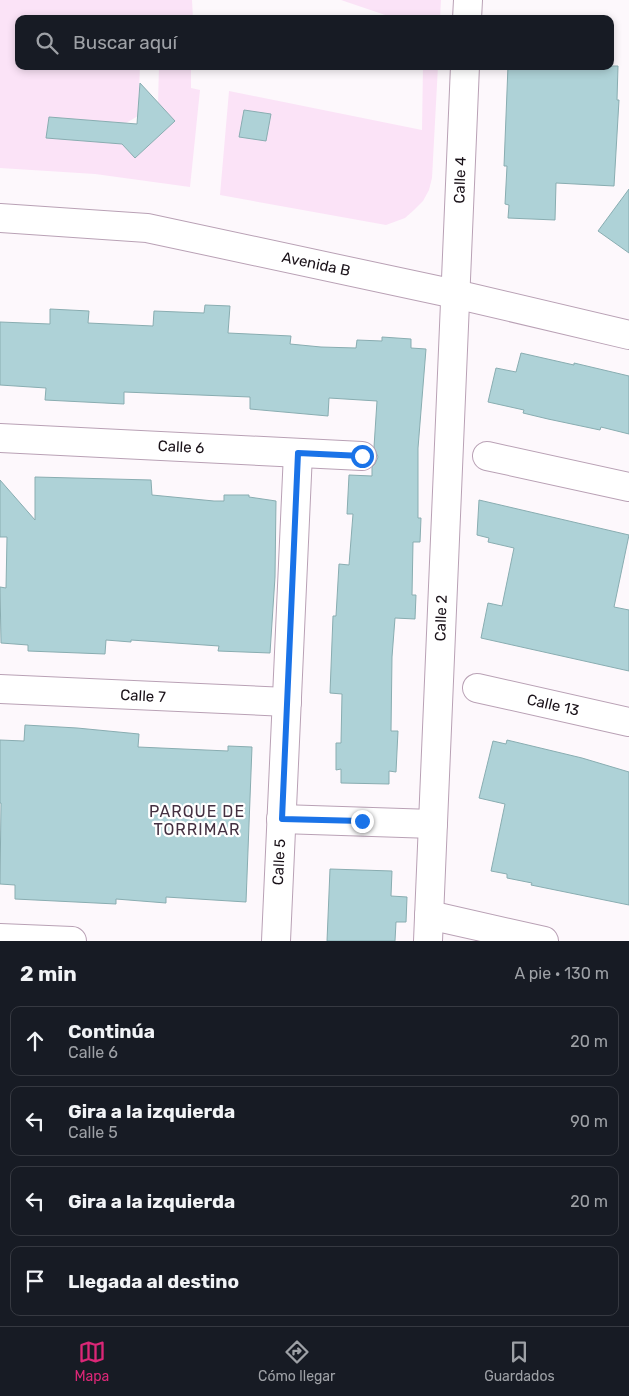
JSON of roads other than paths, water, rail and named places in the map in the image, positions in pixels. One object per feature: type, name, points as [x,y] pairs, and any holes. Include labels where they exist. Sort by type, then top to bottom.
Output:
[{"type":"street","points":[[467,15],[468,0]]},
{"type":"street","name":"Calle 4","points":[[455,294],[465,70]]},
{"type":"street","name":"Avenida B","points":[[0,218],[147,228],[455,294],[629,335]]},
{"type":"street","name":"Calle 2","points":[[428,928],[455,294]]},
{"type":"street","name":"Calle 6","points":[[0,438],[362,456]]},
{"type":"street","name":"Calle 5","points":[[276,941],[298,453]]},
{"type":"street","points":[[487,456],[629,487]]},
{"type":"street","name":"Calle 13","points":[[477,688],[629,722]]},
{"type":"street","name":"Calle 7","points":[[0,689],[287,702]]},
{"type":"street","points":[[282,819],[433,824]]},
{"type":"street","points":[[428,928],[544,941]]},
{"type":"street","points":[[0,938],[72,941]]},
{"type":"district","name":"PARQUE DE TORRIMAR","points":[[197,820]]}]
